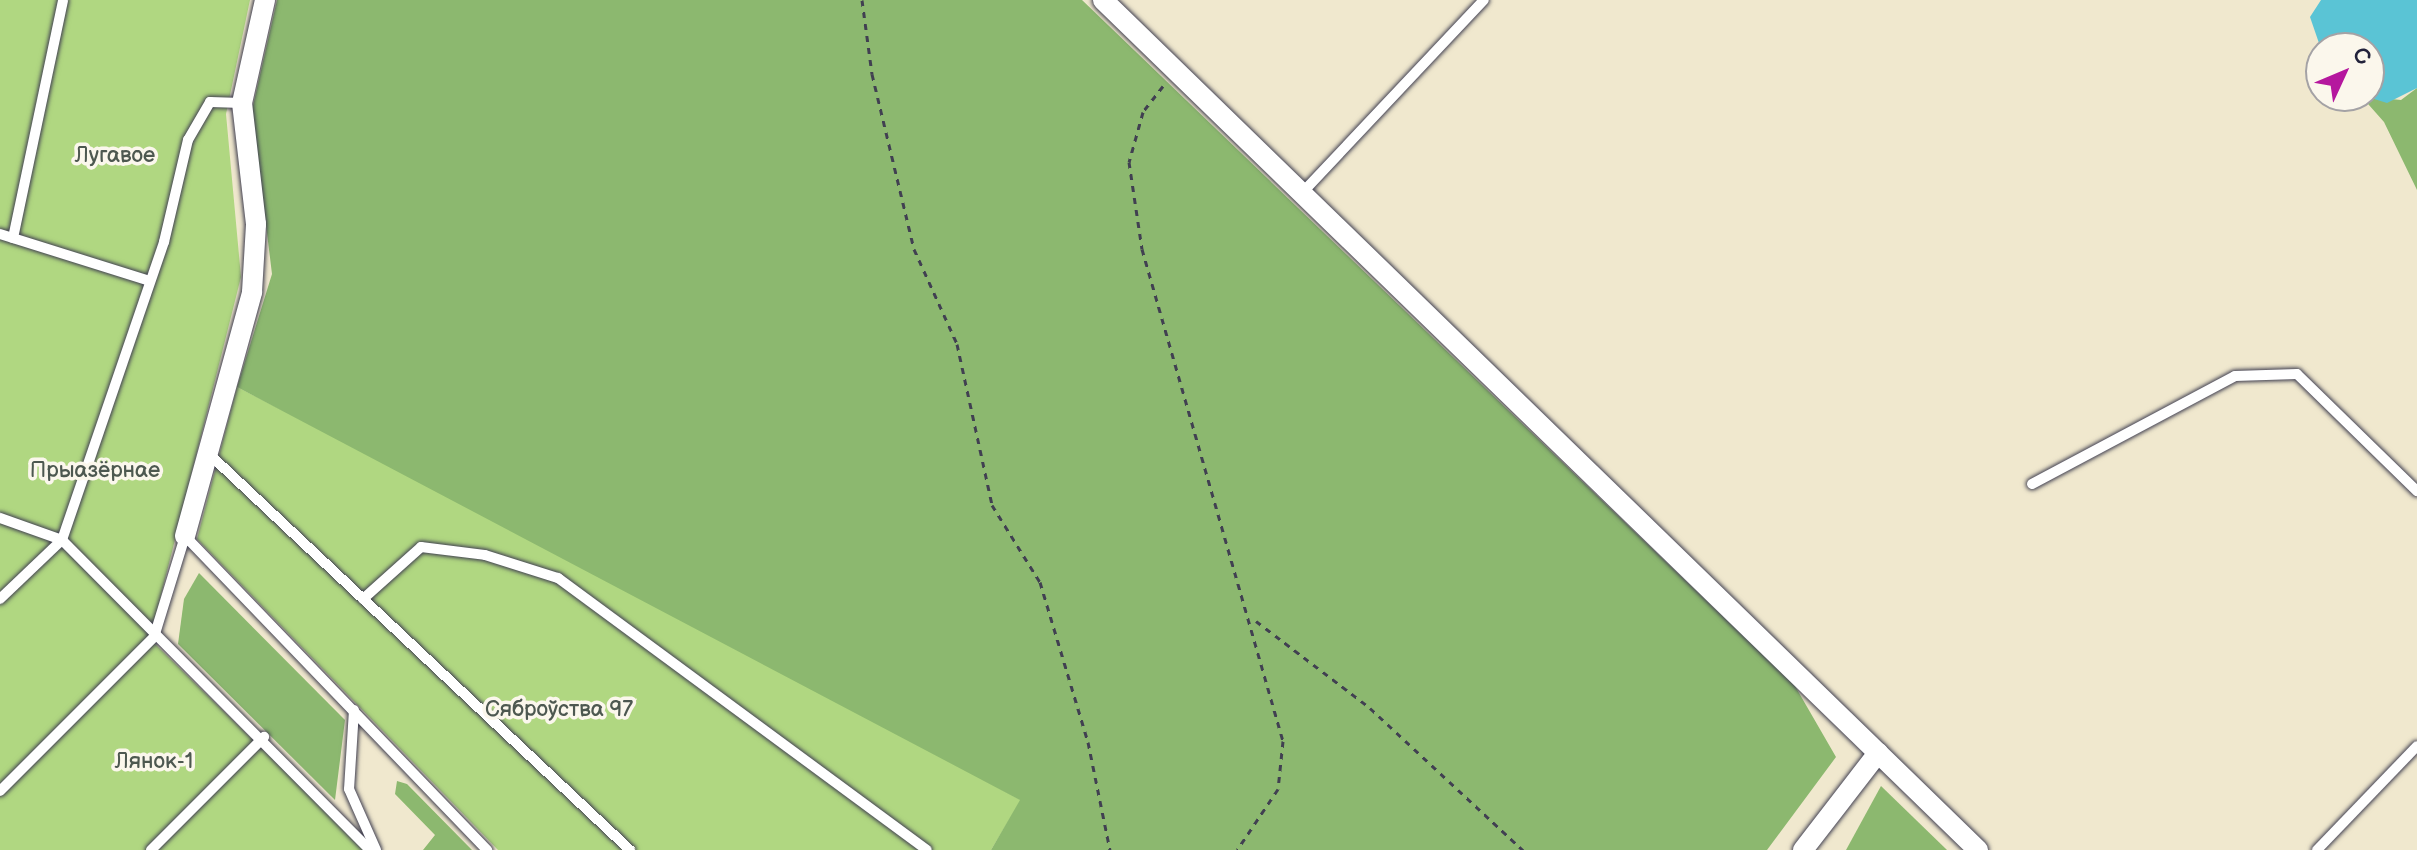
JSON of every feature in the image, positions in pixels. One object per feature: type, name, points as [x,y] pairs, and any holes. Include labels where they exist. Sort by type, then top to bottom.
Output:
[{"type":"street","points":[[185,536],[252,292],[256,224],[242,103],[265,0]]},
{"type":"street","points":[[1103,0],[1978,850]]},
{"type":"street","points":[[1803,850],[1878,753]]},
{"type":"lane","points":[[13,238],[63,0]]},
{"type":"lane","points":[[1302,193],[1484,0]]},
{"type":"lane","points":[[0,599],[62,540],[150,281],[202,111],[222,97],[242,103]]},
{"type":"lane","points":[[0,234],[150,281]]},
{"type":"lane","points":[[2032,484],[2235,376],[2297,374],[2417,491]]},
{"type":"lane","points":[[206,451],[630,850]]},
{"type":"lane","points":[[0,518],[62,540],[154,637],[264,737],[373,850]]},
{"type":"lane","points":[[0,791],[154,637],[185,536],[487,850]]},
{"type":"lane","points":[[363,599],[421,547],[485,555],[558,578],[927,850]]},
{"type":"lane","points":[[354,710],[349,789],[373,850]]},
{"type":"lane","points":[[151,850],[264,737]]},
{"type":"lane","points":[[2317,850],[2417,746]]},
{"type":"path","points":[[862,0],[914,249],[957,344],[992,505],[1040,582],[1088,742],[1110,850]]},
{"type":"path","points":[[1176,71],[1143,112],[1129,162],[1142,249],[1254,619],[1283,741],[1278,789],[1237,850]]},
{"type":"path","points":[[1254,619],[1370,708],[1523,850]]},
{"type":"green space","points":[[0,0],[250,0],[226,114],[241,277],[150,639],[365,850],[0,850]]},
{"type":"green space","points":[[277,0],[1082,0],[1795,686],[1836,757],[1767,850],[991,850],[1020,800],[237,387],[272,274],[252,110]]},
{"type":"green space","points":[[2417,88],[2417,190],[2384,122],[2375,112],[2385,112],[2385,98],[2401,100]]},
{"type":"green space","name":"Сяброўства 97","points":[[237,387],[613,580],[1021,800],[991,850],[498,850],[197,539]]},
{"type":"green space","points":[[199,573],[345,720],[335,800],[178,644],[184,599]]},
{"type":"green space","points":[[397,781],[407,784],[472,850],[423,850],[435,835],[395,794]]},
{"type":"green space","points":[[1881,786],[1947,850],[1846,850]]},
{"type":"water","points":[[2321,0],[2417,0],[2417,88],[2385,102],[2385,32],[2315,32],[2310,17]]},
{"type":"park label","name":"Лугавое","points":[[115,156]]},
{"type":"park label","name":"Прыазёрнае","points":[[95,471]]},
{"type":"park label","name":"Лянок-1","points":[[154,762]]}]
